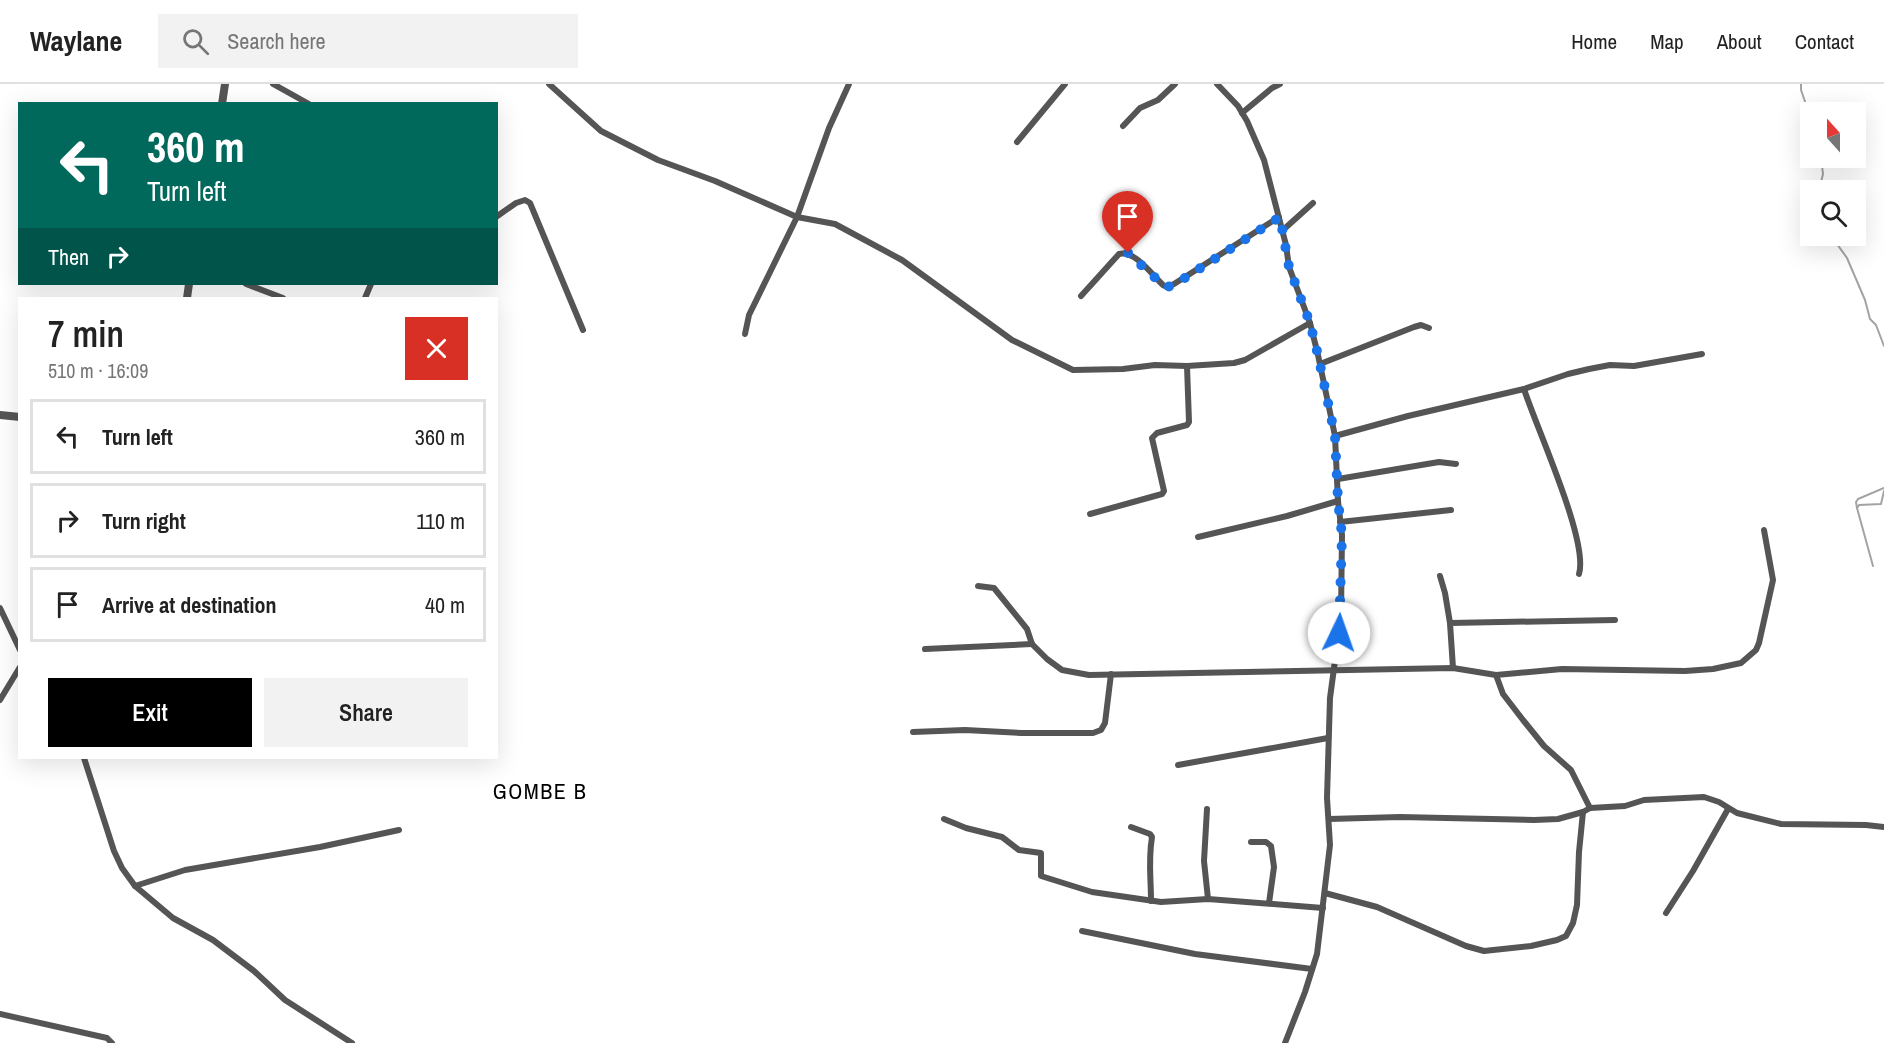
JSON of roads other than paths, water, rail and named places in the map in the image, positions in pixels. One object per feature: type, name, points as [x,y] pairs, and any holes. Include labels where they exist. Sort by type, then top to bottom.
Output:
[{"type":"street","points":[[222,102],[225,84]]},
{"type":"street","points":[[273,84],[305,102]]},
{"type":"street","points":[[549,84],[588,120],[607,134],[658,160],[715,181],[797,217],[835,224],[902,260],[1012,340],[1073,370],[1234,363],[1245,360],[1310,323]]},
{"type":"street","points":[[745,334],[749,315],[797,217],[829,128],[849,84]]},
{"type":"street","points":[[1017,142],[1065,84]]},
{"type":"street","points":[[1123,126],[1140,108],[1158,100],[1175,84]]},
{"type":"street","points":[[1217,84],[1228,94],[1242,113],[1264,160],[1280,217],[1289,267],[1310,323],[1335,436],[1342,535],[1341,616],[1330,698],[1328,738],[1327,798],[1330,845],[1317,954],[1285,1043]]},
{"type":"street","points":[[1242,113],[1280,84]]},
{"type":"street","points":[[498,216],[516,203],[525,200],[530,203],[583,330]]},
{"type":"street","points":[[1282,230],[1313,203]]},
{"type":"street","points":[[1081,296],[1123,252],[1131,255],[1167,287],[1174,285],[1280,217]]},
{"type":"street","points":[[249,285],[280,297]]},
{"type":"street","points":[[1320,364],[1414,327],[1421,325],[1429,328]]},
{"type":"street","points":[[1335,436],[1524,389],[1589,369],[1610,365],[1634,366],[1702,354]]},
{"type":"street","points":[[1090,513],[1162,494],[1164,491],[1152,438],[1157,433],[1189,422],[1187,366]]},
{"type":"street","points":[[1524,389],[1573,522],[1579,551],[1579,574]]},
{"type":"street","points":[[0,415],[18,417]]},
{"type":"street","points":[[1338,479],[1439,462],[1456,464]]},
{"type":"street","points":[[1198,537],[1287,516],[1338,501]]},
{"type":"street","points":[[1340,522],[1451,510]]},
{"type":"street","points":[[978,586],[994,588],[1027,629],[1032,644],[1047,659],[1062,670],[1089,675],[1453,668],[1496,675],[1562,669],[1685,672],[1742,663],[1756,650],[1773,580],[1764,530]]},
{"type":"street","points":[[1440,576],[1450,623],[1453,668]]},
{"type":"street","points":[[0,608],[18,646]]},
{"type":"street","points":[[1450,623],[1615,620]]},
{"type":"street","points":[[925,649],[1032,644]]},
{"type":"street","points":[[0,700],[18,670]]},
{"type":"street","points":[[913,732],[965,730],[1093,733],[1101,730],[1105,723],[1111,674]]},
{"type":"street","points":[[1496,675],[1503,694],[1523,720],[1551,753],[1571,770],[1590,808]]},
{"type":"street","points":[[1178,765],[1328,738]]},
{"type":"street","points":[[84,759],[114,851],[122,868],[135,886],[173,918],[213,940],[229,952],[254,971],[285,1000],[351,1043]]},
{"type":"street","points":[[1329,819],[1400,817],[1557,819],[1583,813],[1590,808],[1625,806],[1644,800],[1704,797],[1719,802],[1737,813],[1781,824],[1884,827]]},
{"type":"street","points":[[1207,809],[1204,861],[1208,898]]},
{"type":"street","points":[[1666,913],[1728,809]]},
{"type":"street","points":[[1325,893],[1377,907],[1458,943],[1484,951],[1531,946],[1557,940],[1566,936],[1573,923],[1577,905],[1583,813]]},
{"type":"street","points":[[944,819],[966,828],[1002,837],[1019,850],[1041,853],[1041,876],[1092,892],[1151,901],[1183,902],[1208,898],[1323,908]]},
{"type":"street","points":[[1131,827],[1150,834],[1152,837],[1148,869],[1151,877],[1151,901]]},
{"type":"street","points":[[135,886],[185,870],[320,847],[399,830]]},
{"type":"street","points":[[1251,842],[1266,842],[1271,846],[1274,867],[1269,903]]},
{"type":"street","points":[[1082,931],[1195,954],[1312,969]]},
{"type":"street","points":[[0,1014],[108,1038],[112,1043]]},
{"type":"waterway","points":[[1801,84],[1805,102]]},
{"type":"waterway","points":[[1822,168],[1822,180]]},
{"type":"waterway","points":[[1838,246],[1847,258],[1865,300],[1870,319],[1876,325],[1884,346]]},
{"type":"waterway","points":[[1857,508],[1858,499],[1884,488]]},
{"type":"waterway","points":[[1873,566],[1857,508],[1859,505],[1881,504],[1884,491]]},
{"type":"district","name":"GOMBE B","points":[[540,791]]}]
